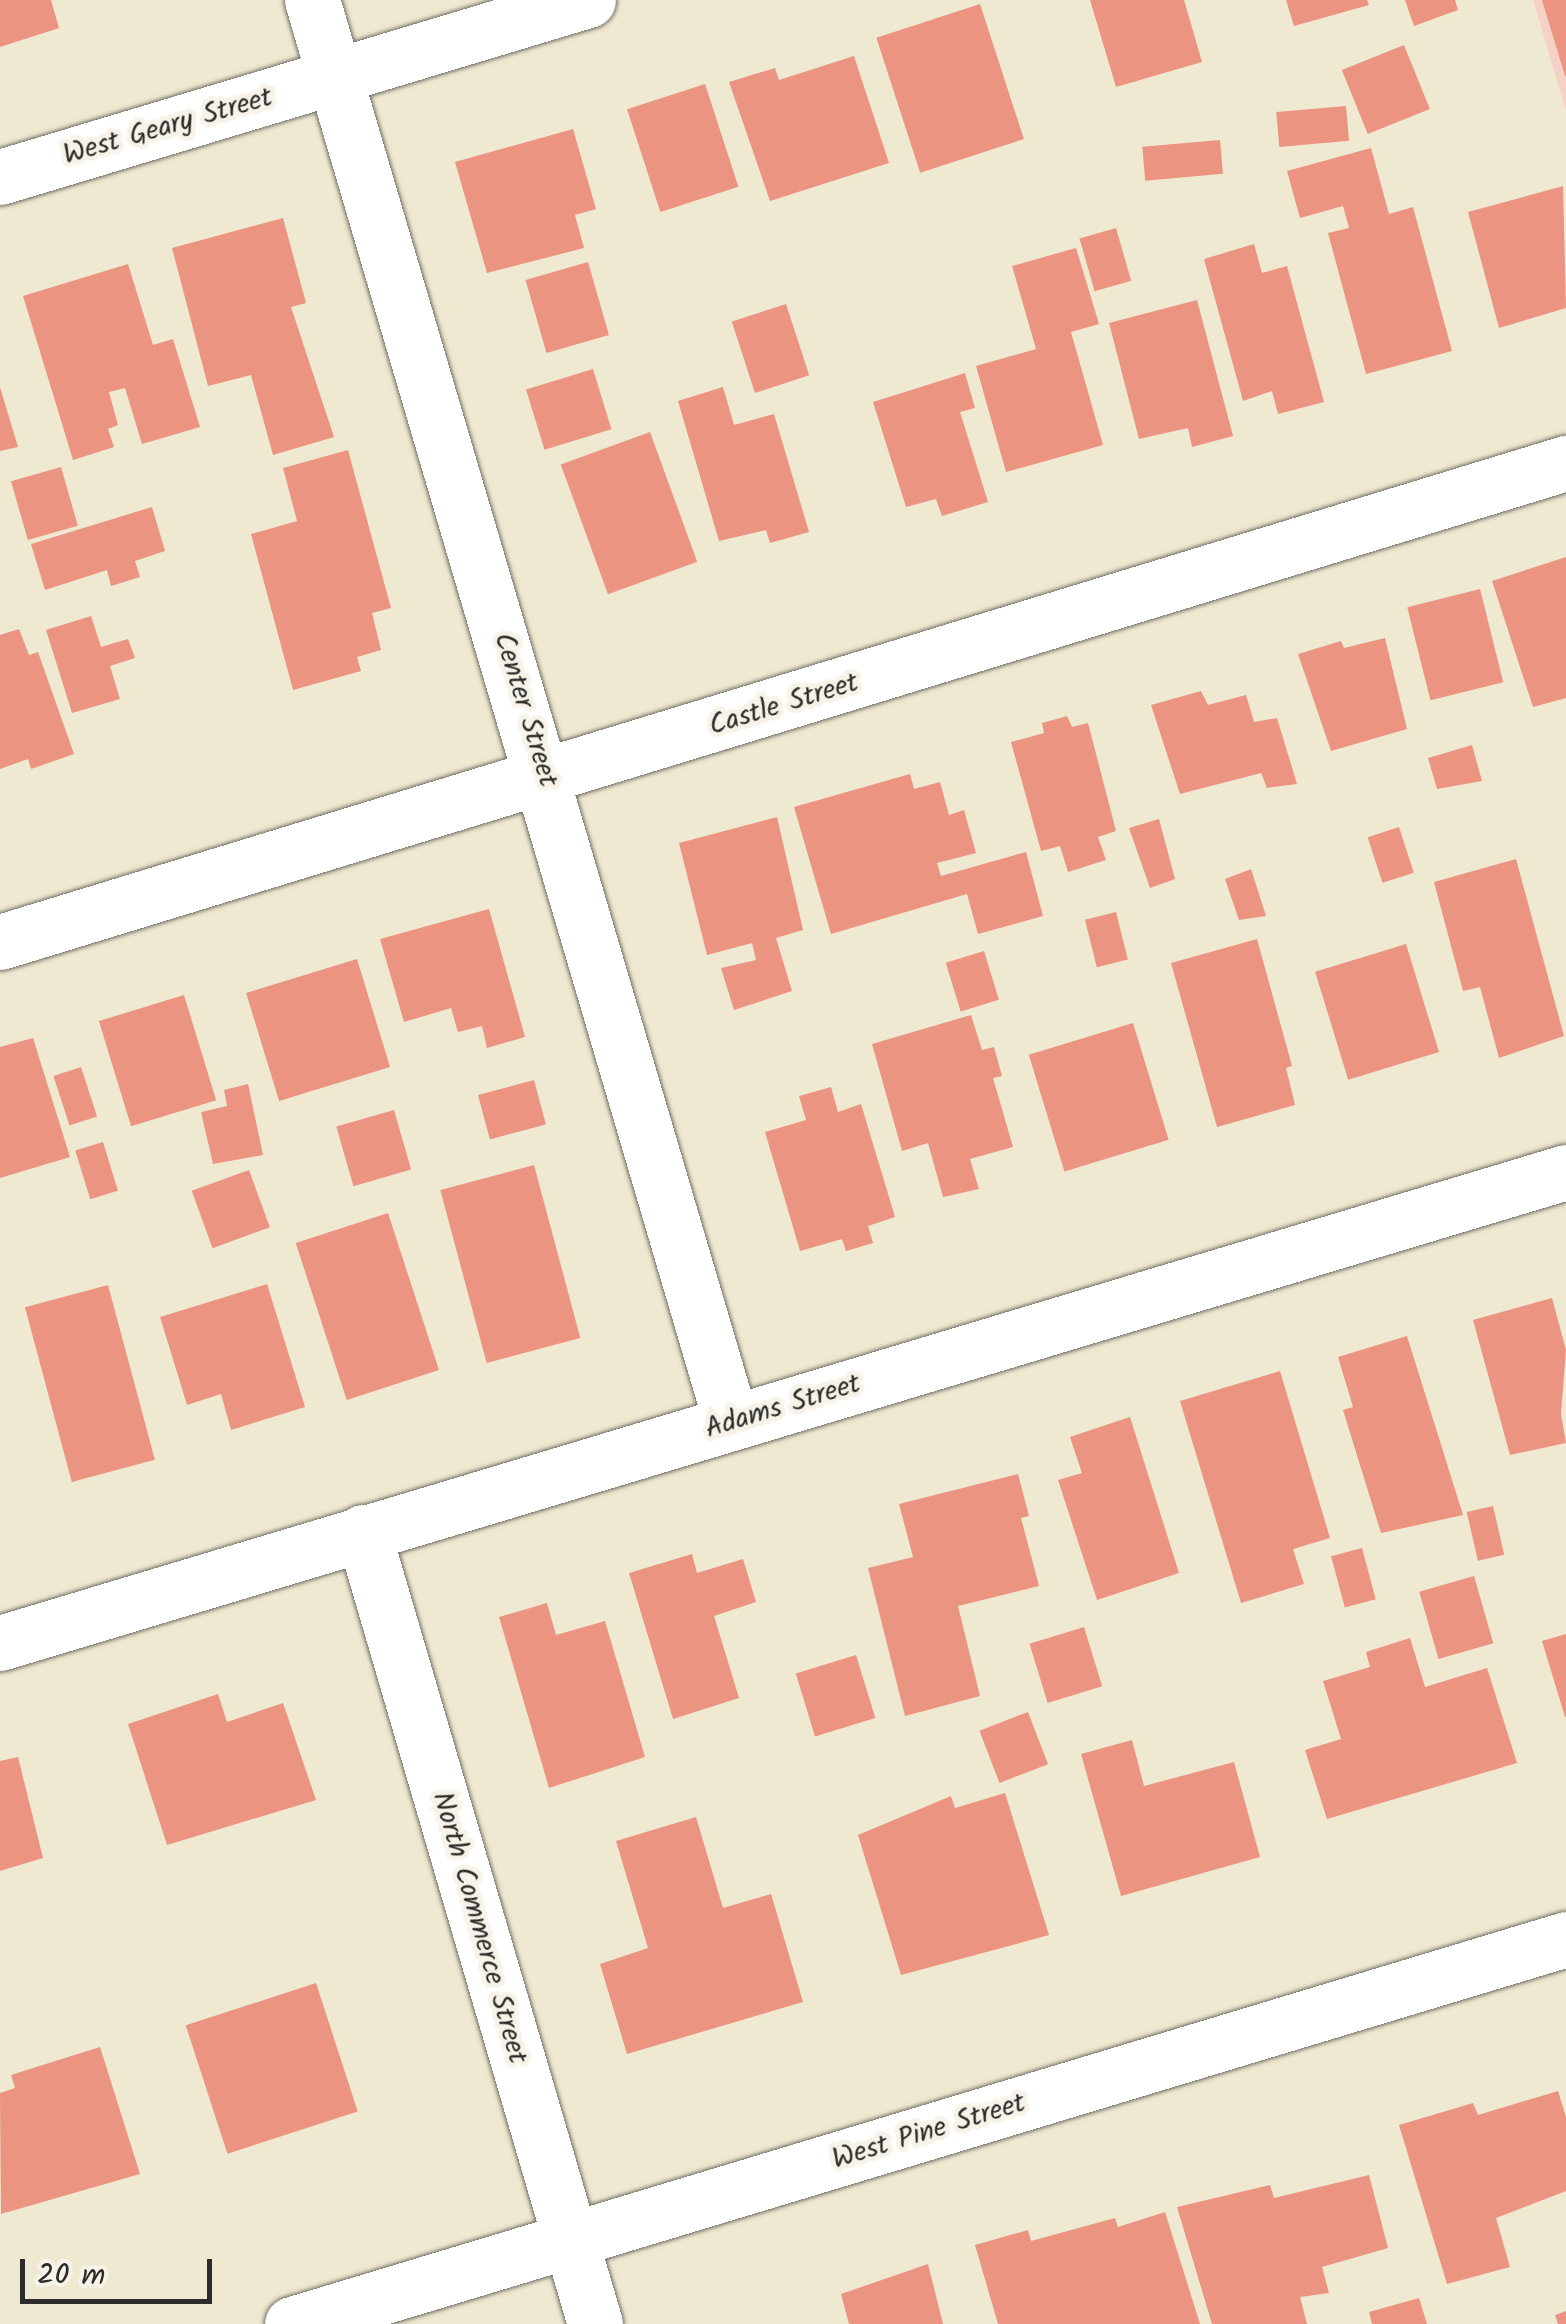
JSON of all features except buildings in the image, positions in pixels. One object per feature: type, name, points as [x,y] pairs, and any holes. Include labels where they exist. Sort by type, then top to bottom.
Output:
[{"type":"street","name":"Center Street","points":[[312,0],[545,778],[730,1422]]},
{"type":"street","name":"West Geary Street","points":[[0,177],[588,0]]},
{"type":"street","name":"Castle Street","points":[[0,942],[1566,464]]},
{"type":"street","name":"Adams Street","points":[[0,1643],[1566,1172]]},
{"type":"street","name":"North Commerce Street","points":[[364,1532],[595,2324]]},
{"type":"street","name":"West Pine Street","points":[[292,2324],[1566,1939]]},
{"type":"shaded area","points":[[1533,0],[1566,0],[1566,111]]}]
